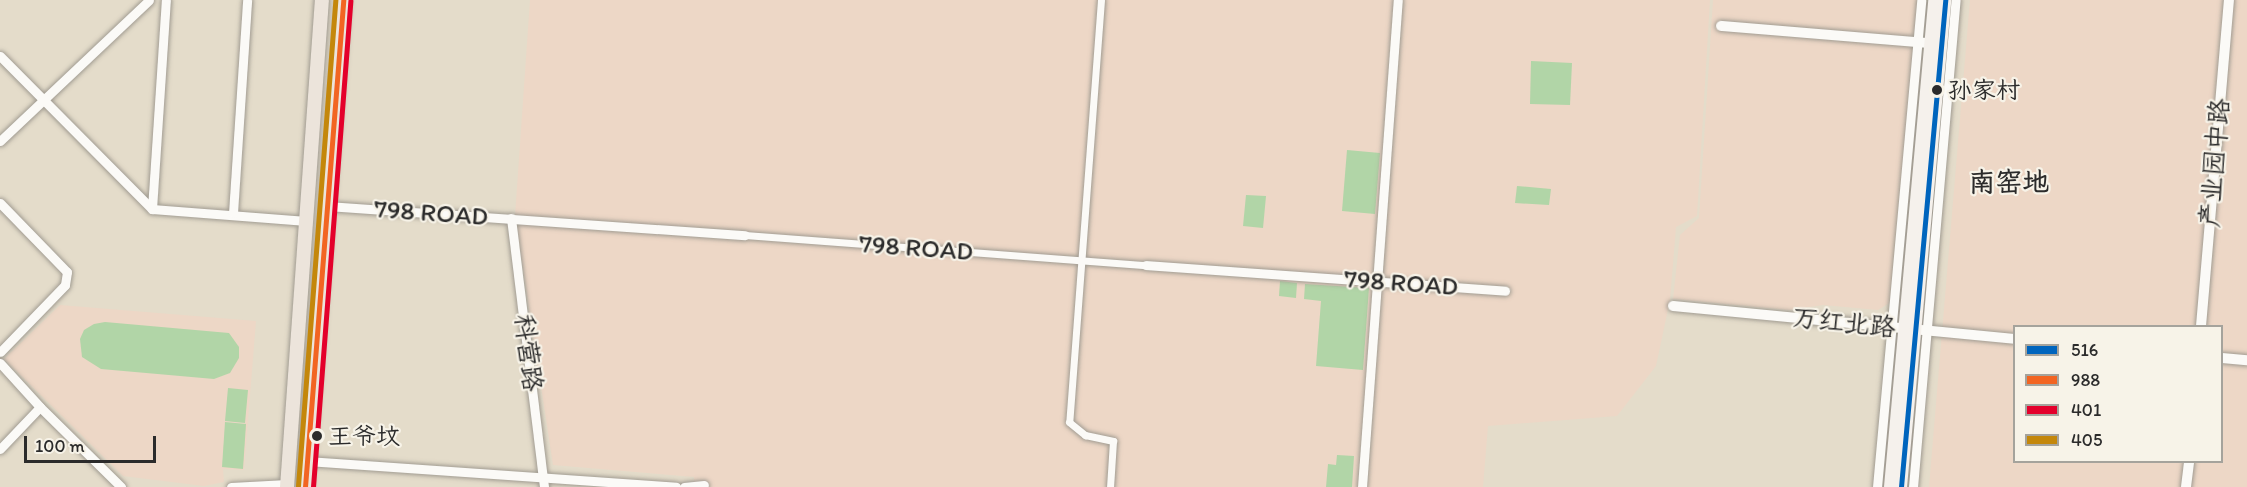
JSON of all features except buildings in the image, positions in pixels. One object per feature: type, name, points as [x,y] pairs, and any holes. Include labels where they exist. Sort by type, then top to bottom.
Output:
[{"type":"main road","points":[[287,485],[322,0]]},
{"type":"main road","points":[[305,487],[343,0]]},
{"type":"main road","points":[[1901,487],[1924,43],[1934,0]]},
{"type":"main road","points":[[1890,487],[1945,0]]},
{"type":"street","points":[[0,141],[149,0]]},
{"type":"street","points":[[152,208],[166,0]]},
{"type":"street","points":[[233,213],[247,0]]},
{"type":"street","points":[[1101,0],[1069,422],[1086,435],[1113,441],[1110,487]]},
{"type":"street","points":[[1362,487],[1398,0]]},
{"type":"street","points":[[1721,26],[1924,43],[1921,0]]},
{"type":"street","points":[[1878,487],[1909,329],[1956,0]]},
{"type":"street","name":"产业园中路","points":[[2201,325],[2229,0]]},
{"type":"street","points":[[0,56],[152,208],[307,221]]},
{"type":"street","points":[[0,203],[67,272],[65,285],[0,352]]},
{"type":"street","name":"798 ROAD","points":[[327,206],[1505,291]]},
{"type":"street","name":"科营路","points":[[511,218],[544,483]]},
{"type":"street","name":"万红北路","points":[[1673,306],[2013,339]]},
{"type":"street","points":[[1909,329],[1913,487]]},
{"type":"street","points":[[2223,358],[2247,360]]},
{"type":"street","points":[[0,363],[40,407],[121,487]]},
{"type":"street","points":[[0,449],[40,407]]},
{"type":"street","points":[[307,461],[544,483],[676,487]]},
{"type":"street","points":[[2186,487],[2189,463]]},
{"type":"street","points":[[684,487],[704,484]]},
{"type":"street","points":[[231,487],[287,485]]},
{"type":"shaded area","points":[[530,0],[1710,0],[1697,216],[1676,227],[1670,300],[1656,366],[1617,416],[1488,426],[1483,487],[694,487],[694,477],[553,465],[515,216]]},
{"type":"shaded area","points":[[1713,0],[1919,0],[1894,300],[1878,310],[1823,305],[1789,310],[1673,299],[1680,235],[1699,218]]},
{"type":"shaded area","points":[[1970,0],[2247,0],[2247,487],[1929,487]]},
{"type":"shaded area","points":[[60,305],[256,321],[244,470],[223,469],[224,482],[204,486],[123,476],[4,359]]},
{"type":"green space","points":[[1531,61],[1572,63],[1570,105],[1530,104]]},
{"type":"green space","points":[[1347,150],[1380,153],[1375,214],[1342,211]]},
{"type":"green space","points":[[1517,186],[1551,189],[1549,205],[1515,203]]},
{"type":"green space","points":[[1246,195],[1266,196],[1263,228],[1243,226]]},
{"type":"green space","points":[[1280,281],[1297,283],[1296,298],[1279,296]]},
{"type":"green space","points":[[1305,284],[1369,288],[1363,370],[1316,366],[1321,301],[1304,299]]},
{"type":"green space","points":[[105,322],[229,333],[239,347],[239,358],[230,373],[214,379],[101,369],[82,357],[80,339],[84,330],[94,324]]},
{"type":"green space","points":[[228,388],[248,390],[245,423],[225,421]]},
{"type":"green space","points":[[225,422],[246,424],[243,469],[222,467]]},
{"type":"green space","points":[[1337,455],[1354,456],[1352,487],[1326,487],[1328,464],[1336,465]]},
{"type":"transit line","name":"405","points":[[298,486],[335,0]]},
{"type":"transit line","name":"988","points":[[305,487],[343,0]]},
{"type":"transit line","name":"516","points":[[1901,487],[1945,0]]},
{"type":"transit line","name":"401","points":[[313,487],[350,1]]},
{"type":"place","name":"孙家村","points":[[1937,90]]},
{"type":"place","name":"王爷坟","points":[[317,436]]},
{"type":"district","name":"南窑地","points":[[2009,182]]}]
